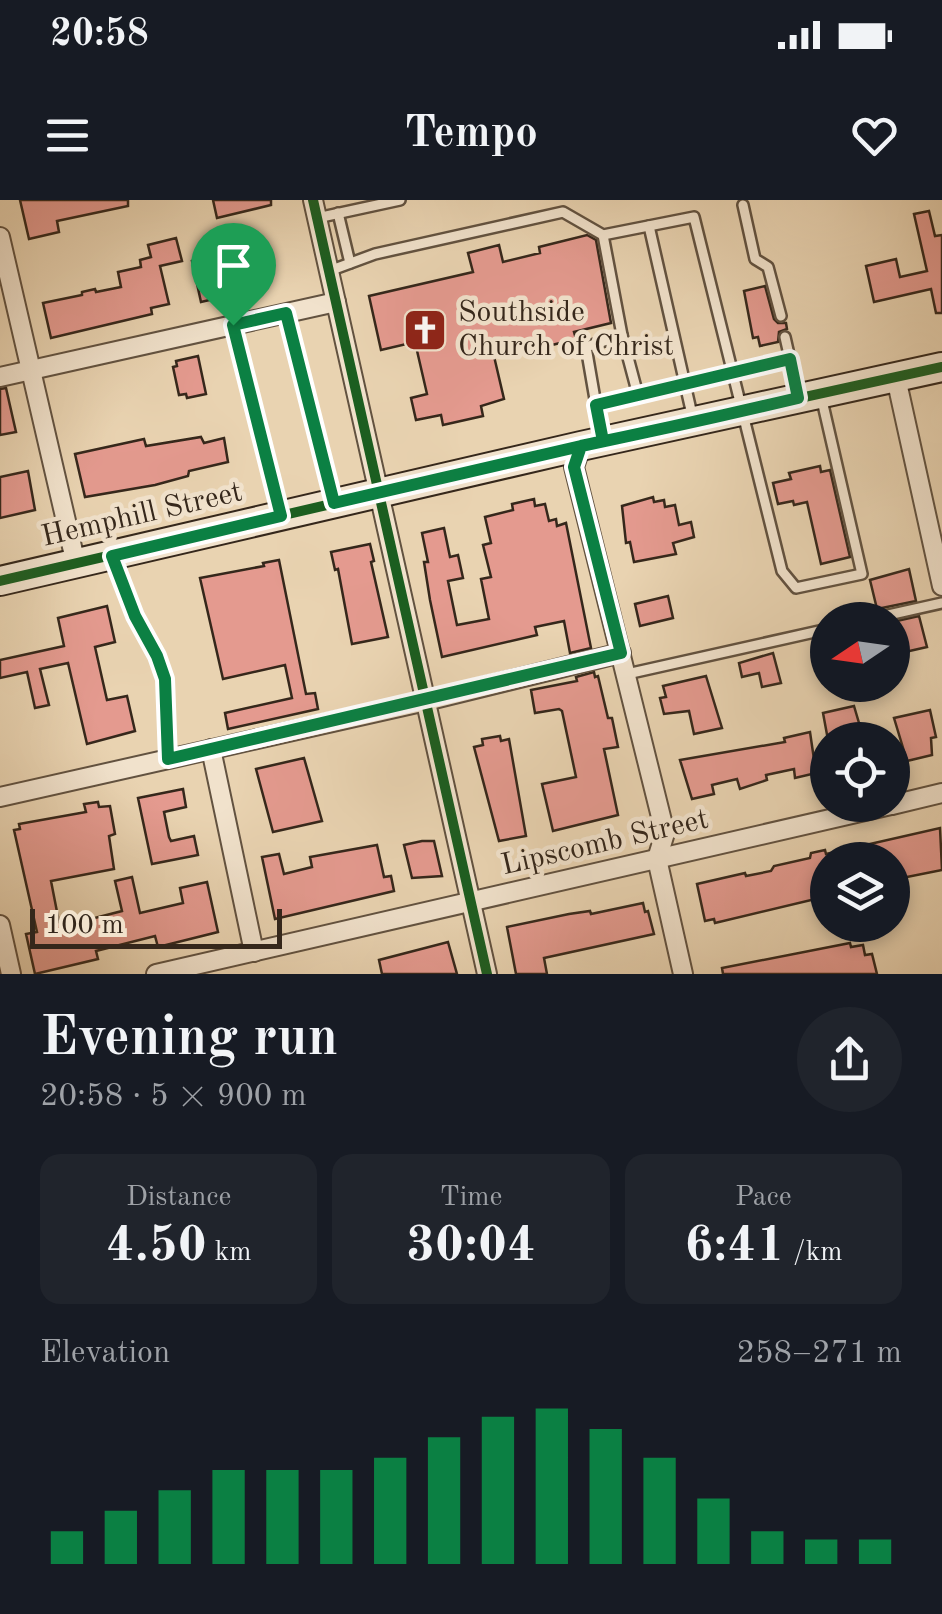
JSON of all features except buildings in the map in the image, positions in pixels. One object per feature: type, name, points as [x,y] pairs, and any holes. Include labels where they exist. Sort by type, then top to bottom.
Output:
[{"type":"main road","name":"Hemphill Street","points":[[0,581],[592,443],[942,367]]},
{"type":"street","points":[[315,209],[487,974]]},
{"type":"street","points":[[0,237],[76,564]]},
{"type":"street","points":[[0,377],[336,302]]},
{"type":"street","points":[[896,378],[942,586]]},
{"type":"street","points":[[592,443],[574,467],[665,833],[657,859],[683,974]]},
{"type":"street","points":[[0,797],[621,653]]},
{"type":"street","points":[[211,749],[254,952]]},
{"type":"street","name":"Lipscomb Street","points":[[910,801],[942,793]]},
{"type":"street","name":"Lipscomb Street","points":[[156,974],[818,822]]},
{"type":"street","points":[[0,924],[11,974]]},
{"type":"lane","points":[[315,209],[338,213],[400,200]]},
{"type":"lane","points":[[560,200],[563,212]]},
{"type":"lane","points":[[743,205],[755,259],[768,267],[781,316]]},
{"type":"lane","points":[[329,271],[375,254],[563,212],[603,235],[694,218],[782,570],[796,588],[862,574],[810,396],[790,359],[785,337]]},
{"type":"lane","points":[[338,213],[350,263]]},
{"type":"lane","points":[[649,226],[694,421]]},
{"type":"lane","points":[[603,235],[638,395]]},
{"type":"lane","points":[[286,313],[334,503]]},
{"type":"lane","points":[[233,325],[281,516]]},
{"type":"lane","points":[[592,443],[596,405],[586,347],[622,335]]},
{"type":"lane","points":[[596,405],[790,359]]},
{"type":"lane","points":[[112,556],[165,679],[168,759]]},
{"type":"lane","points":[[910,610],[942,603]]},
{"type":"lane","points":[[627,674],[810,633]]},
{"type":"cycle path","points":[[313,200],[487,974]]},
{"type":"cycle path","points":[[0,581],[942,367]]},
{"type":"place","name":"Southside Church of Christ","points":[[425,330]]},
{"type":"route","points":[[233,325],[281,516],[112,556],[165,679],[168,759],[621,653],[574,467],[581,446],[603,441],[596,405],[790,359],[798,398],[603,441],[581,446],[334,503],[286,313],[233,325]]}]
